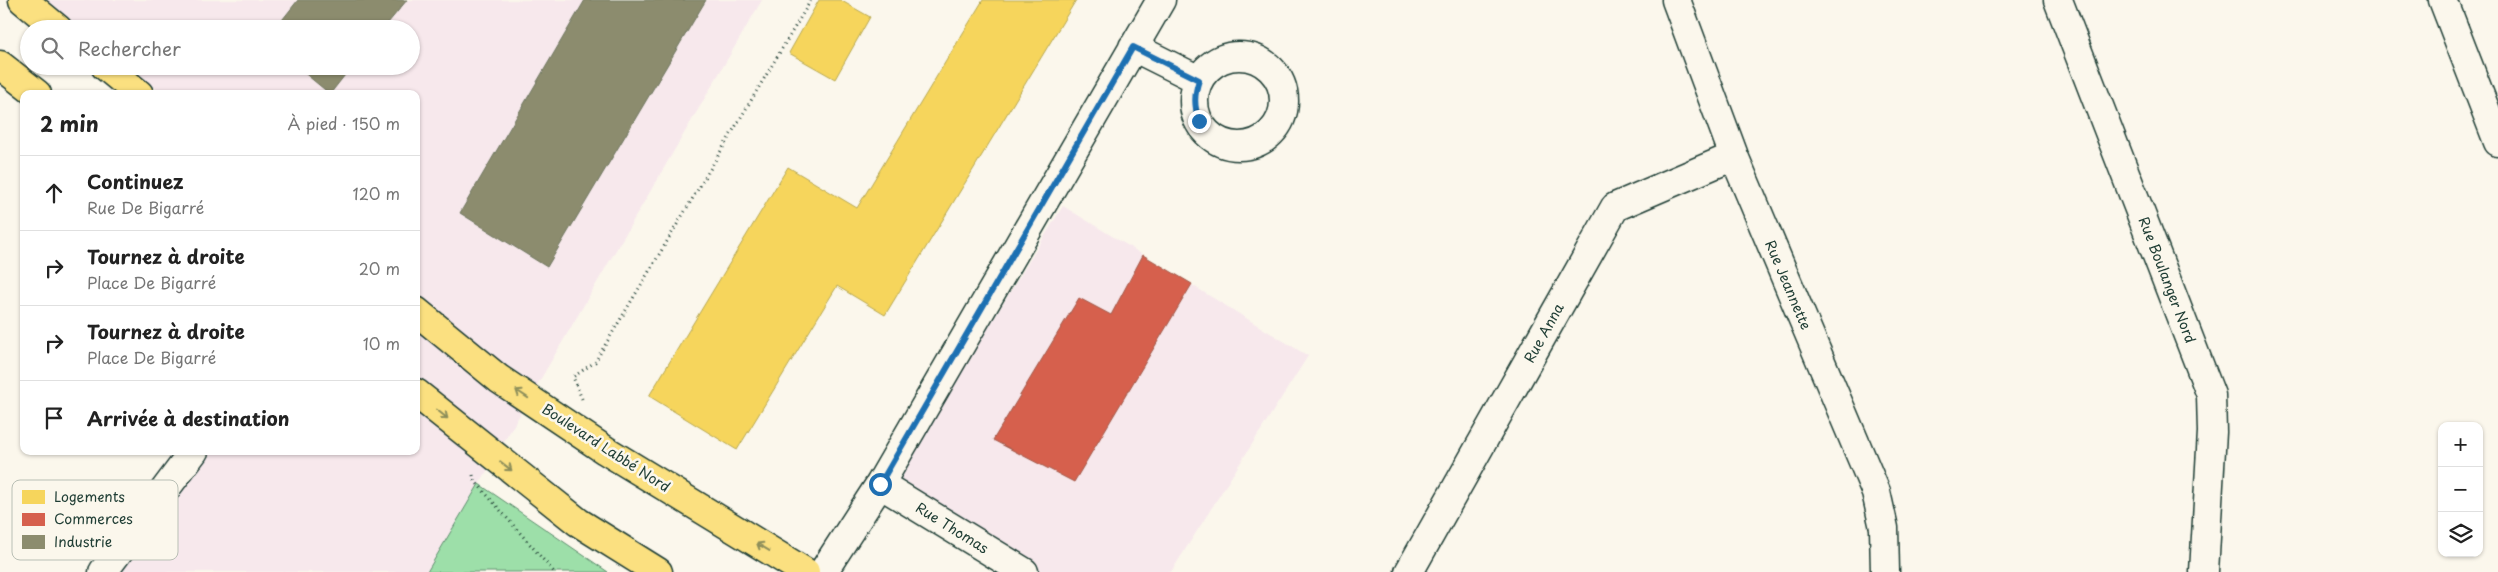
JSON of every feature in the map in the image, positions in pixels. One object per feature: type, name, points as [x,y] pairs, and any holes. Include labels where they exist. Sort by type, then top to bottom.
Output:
[{"type":"main road","points":[[23,0],[47,20]]},
{"type":"main road","points":[[0,65],[32,90]]},
{"type":"main road","points":[[116,75],[134,90]]},
{"type":"main road","name":"Boulevard Labbé Nord","points":[[420,314],[499,379],[605,450],[805,572]]},
{"type":"main road","points":[[420,396],[578,522],[658,572]]},
{"type":"street","points":[[824,572],[880,484],[1161,0]]},
{"type":"street","name":"Rue Jeannette","points":[[1676,0],[1734,156],[1876,492],[1884,528],[1885,572]]},
{"type":"street","name":"Rue Boulanger Nord","points":[[2058,0],[2211,395],[2212,432],[2204,572]]},
{"type":"street","points":[[2443,0],[2498,142]]},
{"type":"street","points":[[1133,47],[1199,80]]},
{"type":"street","name":"Rue Anna","points":[[1409,572],[1615,208],[1734,156]]},
{"type":"street","points":[[172,480],[191,455]]},
{"type":"street","name":"Rue Thomas","points":[[880,484],[1024,572]]},
{"type":"street","points":[[103,572],[112,560]]},
{"type":"path","points":[[595,362],[811,0]]},
{"type":"path","points":[[468,436],[474,480],[554,572]]},
{"type":"shaded area","points":[[43,0],[762,0],[428,572],[120,572],[103,560],[178,560],[178,480],[153,480],[171,455],[420,455],[420,90],[157,90],[138,75],[420,75],[420,20],[68,20]]},
{"type":"shaded area","points":[[1063,206],[1308,356],[1171,572],[1043,572],[893,483]]},
{"type":"green space","points":[[479,484],[608,572],[427,572]]},
{"type":"building: Logements","points":[[819,0],[840,0],[870,17],[835,79],[789,53]]},
{"type":"building: Logements","points":[[983,0],[1076,0],[885,315],[837,286],[737,450],[649,396],[788,167],[857,208]]},
{"type":"building: Commerces","points":[[1143,255],[1192,284],[1074,482],[993,440],[1079,298],[1111,315]]},
{"type":"building: Industrie","points":[[298,0],[407,0],[390,20],[282,20]]},
{"type":"building: Industrie","points":[[585,0],[706,0],[547,267],[460,213]]},
{"type":"building: Industrie","points":[[307,75],[345,75],[333,90],[325,90]]},
{"type":"route","points":[[880,484],[1133,47],[1199,80],[1195,93],[1195,107],[1199,121]]}]
